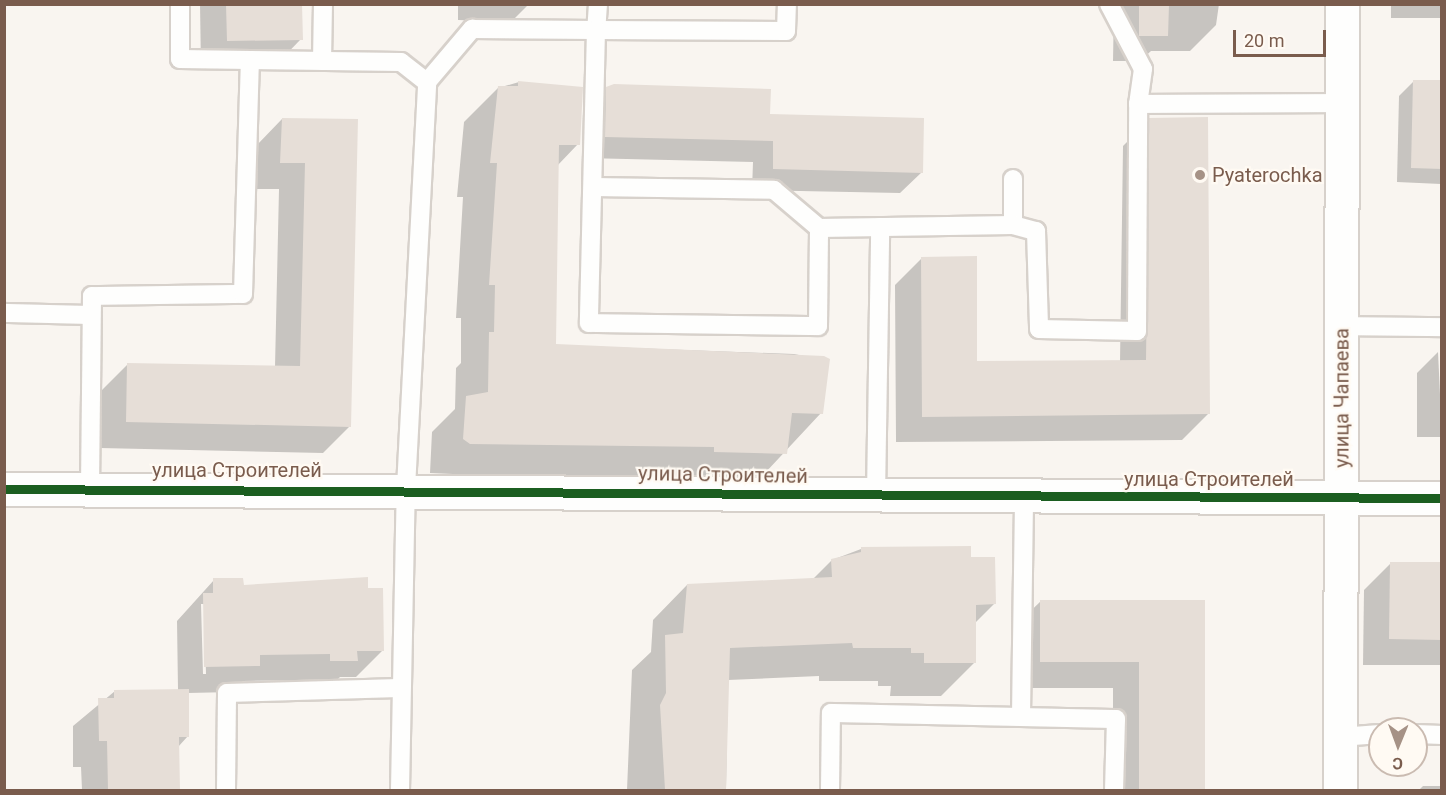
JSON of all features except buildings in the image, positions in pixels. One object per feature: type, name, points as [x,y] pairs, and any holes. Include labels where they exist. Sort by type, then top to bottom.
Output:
[{"type":"street","name":"улица Чапаева","points":[[1340,790],[1343,497],[1342,4]]},
{"type":"street","name":"улица Строителей","points":[[4,489],[406,488],[876,496],[1442,498]]},
{"type":"lane","points":[[180,4],[180,59],[401,62],[427,82]]},
{"type":"lane","points":[[322,61],[323,4]]},
{"type":"lane","points":[[598,4],[589,322],[818,326],[819,228]]},
{"type":"lane","points":[[400,790],[399,688],[406,488],[427,82],[472,29],[786,31],[787,4]]},
{"type":"lane","points":[[593,187],[774,190],[819,228],[1013,225],[1036,231],[1039,329],[1137,331],[1138,104],[1143,69],[1109,4]]},
{"type":"lane","points":[[90,488],[92,296],[243,294],[250,60]]},
{"type":"lane","points":[[1138,104],[1342,103]]},
{"type":"lane","points":[[1013,179],[1013,225]]},
{"type":"lane","points":[[876,496],[880,227]]},
{"type":"lane","points":[[4,313],[91,315]]},
{"type":"lane","points":[[1342,326],[1442,327]]},
{"type":"lane","points":[[1020,716],[1024,497]]},
{"type":"lane","points":[[226,790],[227,693],[399,688]]},
{"type":"lane","points":[[830,790],[831,712],[1116,718],[1114,790]]},
{"type":"lane","points":[[1340,737],[1368,735]]},
{"type":"cycle path","points":[[4,489],[1442,498]]},
{"type":"place","name":"Pyaterochka","points":[[1200,175]]}]
